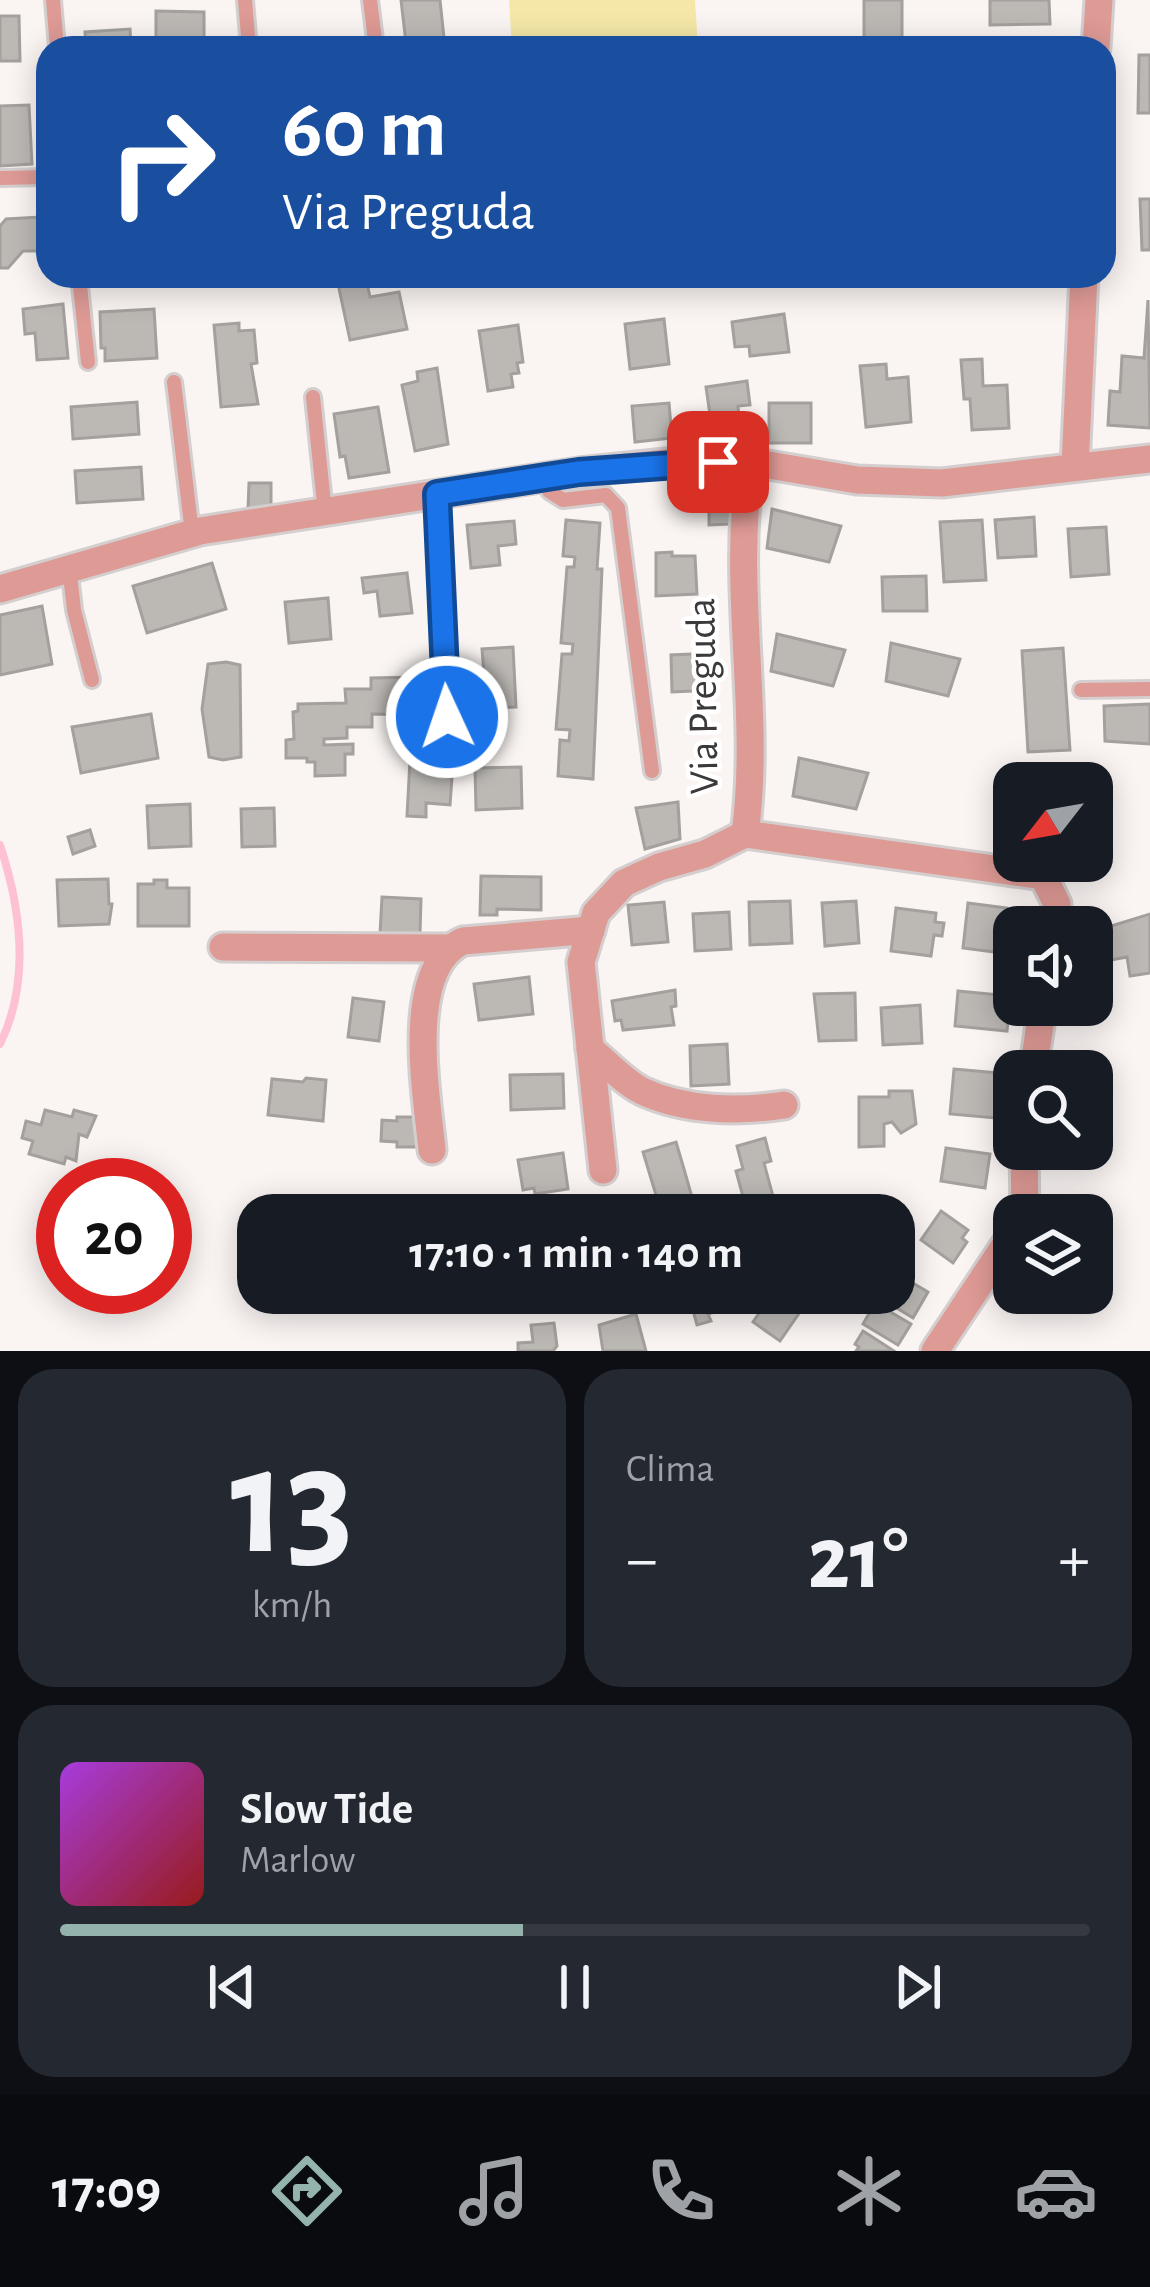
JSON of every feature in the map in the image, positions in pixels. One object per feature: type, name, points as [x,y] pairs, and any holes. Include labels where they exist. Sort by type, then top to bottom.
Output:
[{"type":"street","points":[[1097,36],[1099,0]]},
{"type":"street","points":[[1075,466],[1083,288]]},
{"type":"street","name":"Via Preguda","points":[[0,589],[192,533],[685,461],[752,462],[899,483],[957,482],[1150,459]]},
{"type":"street","name":"Via Preguda","points":[[603,1170],[581,962],[596,913],[624,883],[745,834],[750,776],[741,559],[752,462]]},
{"type":"street","points":[[745,834],[1043,876],[1057,906]]},
{"type":"street","points":[[223,947],[447,948],[463,941],[591,930]]},
{"type":"street","points":[[433,1150],[422,1060],[428,986],[447,948]]},
{"type":"street","points":[[590,1048],[640,1090],[686,1105],[747,1110],[784,1105]]},
{"type":"street","points":[[935,1351],[993,1264]]},
{"type":"lane","points":[[52,0],[56,36]]},
{"type":"lane","points":[[245,0],[248,36]]},
{"type":"lane","points":[[370,0],[374,36]]},
{"type":"lane","points":[[0,178],[36,177]]},
{"type":"lane","points":[[80,288],[88,362]]},
{"type":"lane","points":[[174,382],[192,533]]},
{"type":"lane","points":[[313,397],[325,513]]},
{"type":"lane","name":"Via Preguda","points":[[544,478],[549,491],[563,500],[605,495],[618,508],[652,771]]},
{"type":"lane","points":[[437,494],[448,759]]},
{"type":"lane","points":[[69,566],[74,610],[92,680]]},
{"type":"lane","points":[[1081,690],[1150,689]]},
{"type":"shaded area","points":[[509,0],[695,0],[697,36],[511,36]]},
{"type":"building","points":[[401,0],[440,0],[444,36],[405,36]]},
{"type":"building","points":[[864,0],[902,0],[902,36],[864,36]]},
{"type":"building","points":[[990,0],[1049,0],[1050,24],[990,25]]},
{"type":"building","points":[[156,11],[204,12],[204,36],[156,36]]},
{"type":"building","points":[[0,16],[19,16],[20,61],[0,61]]},
{"type":"building","points":[[130,29],[130,36],[85,36],[85,32]]},
{"type":"building","points":[[1139,55],[1150,55],[1150,113],[1138,113]]},
{"type":"building","points":[[29,105],[32,164],[0,166],[0,106]]},
{"type":"building","points":[[1140,199],[1150,199],[1150,250],[1142,250]]},
{"type":"building","points":[[36,217],[36,251],[23,251],[8,268],[0,268],[0,226],[6,219]]},
{"type":"building","points":[[339,288],[368,288],[370,297],[399,292],[407,329],[350,340]]},
{"type":"building","points":[[1148,300],[1150,428],[1108,425],[1110,391],[1120,392],[1122,356],[1144,358]]},
{"type":"building","points":[[63,304],[68,358],[37,360],[35,333],[25,334],[23,309]]},
{"type":"building","points":[[154,309],[157,358],[105,361],[100,312]]},
{"type":"building","points":[[784,314],[789,352],[750,356],[749,346],[735,347],[732,322]]},
{"type":"building","points":[[664,319],[669,364],[630,369],[625,324]]},
{"type":"building","points":[[239,323],[239,331],[254,330],[257,363],[251,364],[258,404],[221,407],[214,325]]},
{"type":"building","points":[[518,325],[523,362],[517,363],[519,373],[511,374],[513,387],[488,391],[479,331]]},
{"type":"building","points":[[982,359],[983,386],[1007,385],[1009,428],[972,430],[961,360]]},
{"type":"building","points":[[886,364],[887,379],[908,377],[911,422],[866,427],[860,366]]},
{"type":"building","points":[[437,368],[448,444],[415,451],[402,385],[418,381],[417,372]]},
{"type":"building","points":[[747,381],[750,405],[738,406],[739,418],[711,422],[706,387]]},
{"type":"building","points":[[137,402],[139,434],[73,439],[71,407]]},
{"type":"building","points":[[669,403],[672,438],[635,442],[632,406]]},
{"type":"building","points":[[769,403],[811,403],[811,443],[769,443]]},
{"type":"building","points":[[378,407],[389,472],[349,478],[345,456],[340,457],[334,414]]},
{"type":"building","points":[[141,467],[143,499],[77,503],[75,471]]},
{"type":"building","points":[[249,483],[271,483],[271,508],[248,509]]},
{"type":"building","points":[[709,505],[730,505],[730,524],[709,525]]},
{"type":"building","points":[[772,509],[841,526],[829,562],[767,548]]},
{"type":"building","points":[[1034,517],[1036,556],[998,558],[995,520]]},
{"type":"building","points":[[566,520],[600,523],[593,779],[558,776],[560,740],[569,741],[570,730],[556,729],[562,654],[572,654],[573,644],[561,643],[567,567],[574,567],[575,557],[563,556]]},
{"type":"building","points":[[982,520],[986,580],[944,582],[940,522]]},
{"type":"building","points":[[514,521],[516,544],[498,546],[500,565],[471,568],[467,525]]},
{"type":"building","points":[[1106,527],[1109,574],[1071,577],[1068,529]]},
{"type":"building","points":[[672,552],[672,556],[695,556],[697,594],[656,596],[656,553]]},
{"type":"building","points":[[212,563],[226,609],[147,633],[133,586]]},
{"type":"building","points":[[407,573],[412,613],[380,616],[377,591],[364,593],[362,578]]},
{"type":"building","points":[[926,576],[927,611],[883,611],[882,577]]},
{"type":"building","points":[[328,598],[331,639],[289,643],[285,602]]},
{"type":"building","points":[[42,606],[52,664],[0,675],[0,615]]},
{"type":"building","points":[[777,634],[845,650],[833,686],[771,671]]},
{"type":"building","points":[[891,643],[960,659],[948,696],[886,681]]},
{"type":"building","points":[[513,647],[516,707],[474,708],[472,674],[484,674],[482,649]]},
{"type":"building","points":[[1063,648],[1070,750],[1028,752],[1022,651]]},
{"type":"building","points":[[713,653],[715,690],[672,692],[671,655]]},
{"type":"building","points":[[208,664],[240,665],[241,757],[223,760],[209,757],[202,709]]},
{"type":"building","points":[[418,677],[419,715],[372,714],[372,727],[347,727],[347,738],[324,739],[324,745],[353,744],[353,754],[345,754],[345,775],[315,776],[315,762],[286,758],[286,740],[294,739],[293,712],[298,711],[298,704],[346,703],[345,689],[371,689],[371,678]]},
{"type":"building","points":[[1150,704],[1150,744],[1105,741],[1104,706]]},
{"type":"building","points":[[151,714],[158,758],[81,773],[72,727]]},
{"type":"building","points":[[799,758],[868,773],[856,809],[793,796]]},
{"type":"building","points":[[410,760],[453,763],[450,805],[426,803],[426,817],[407,816]]},
{"type":"building","points":[[521,767],[522,808],[476,810],[475,768]]},
{"type":"building","points":[[678,802],[680,839],[645,849],[636,808]]},
{"type":"building","points":[[190,804],[191,846],[149,848],[147,806]]},
{"type":"building","points":[[274,808],[275,846],[242,847],[241,809]]},
{"type":"building","points":[[90,830],[95,846],[73,854],[68,837]]},
{"type":"building","points":[[481,876],[541,877],[541,910],[497,909],[497,915],[480,915]]},
{"type":"building","points":[[108,879],[109,924],[59,926],[57,880]]},
{"type":"building","points":[[154,880],[167,880],[167,888],[189,888],[189,926],[138,926],[138,884],[154,884]]},
{"type":"building","points":[[382,897],[421,899],[420,934],[380,934]]},
{"type":"building","points":[[790,901],[792,943],[750,945],[749,902]]},
{"type":"building","points":[[856,901],[859,943],[825,946],[822,903]]},
{"type":"building","points":[[664,902],[668,942],[632,945],[628,905]]},
{"type":"building","points":[[968,903],[993,906],[993,952],[963,948]]},
{"type":"building","points":[[896,908],[936,913],[935,922],[944,923],[942,936],[934,935],[931,956],[891,951]]},
{"type":"building","points":[[729,912],[731,949],[695,951],[693,914]]},
{"type":"building","points":[[1150,914],[1150,973],[1130,976],[1127,957],[1113,960],[1113,925]]},
{"type":"building","points":[[529,977],[533,1014],[479,1020],[474,984]]},
{"type":"building","points":[[675,990],[674,1025],[623,1030],[621,1020],[615,1021],[612,1001]]},
{"type":"building","points":[[958,991],[993,994],[993,1026],[1008,1026],[1007,1031],[955,1026]]},
{"type":"building","points":[[855,993],[856,1040],[819,1041],[814,994]]},
{"type":"building","points":[[353,998],[384,1002],[379,1041],[348,1037]]},
{"type":"building","points":[[920,1005],[922,1043],[883,1045],[881,1008]]},
{"type":"building","points":[[727,1044],[729,1084],[691,1086],[690,1046]]},
{"type":"building","points":[[954,1069],[993,1072],[993,1118],[950,1114]]},
{"type":"building","points":[[563,1074],[564,1108],[511,1110],[510,1075]]},
{"type":"building","points":[[306,1078],[326,1080],[323,1121],[268,1115],[272,1079],[303,1082]]},
{"type":"building","points":[[889,1091],[912,1091],[916,1124],[901,1133],[892,1122],[884,1124],[884,1146],[859,1147],[859,1097],[889,1097]]},
{"type":"building","points":[[45,1110],[72,1117],[74,1110],[96,1116],[87,1137],[79,1134],[76,1158],[29,1154],[33,1141],[22,1138],[26,1121],[41,1125]]},
{"type":"building","points":[[397,1117],[419,1117],[418,1147],[381,1141],[382,1120],[397,1121]]},
{"type":"building","points":[[765,1138],[771,1161],[764,1163],[772,1194],[742,1194],[736,1171],[743,1169],[737,1146]]},
{"type":"building","points":[[676,1142],[691,1194],[656,1194],[643,1152]]},
{"type":"building","points":[[946,1148],[990,1154],[985,1188],[941,1181]]},
{"type":"building","points":[[563,1153],[568,1189],[535,1194],[534,1188],[523,1190],[518,1160]]},
{"type":"building","points":[[941,1211],[968,1230],[962,1238],[967,1242],[953,1263],[921,1240]]},
{"type":"building","points":[[915,1284],[928,1292],[913,1318],[906,1314],[915,1314]]},
{"type":"building","points":[[636,1314],[646,1351],[603,1351],[599,1325]]},
{"type":"building","points":[[694,1314],[708,1314],[711,1321],[697,1325]]},
{"type":"building","points":[[759,1314],[799,1314],[780,1341],[753,1322]]},
{"type":"building","points":[[869,1314],[894,1314],[911,1324],[898,1345],[863,1324]]},
{"type":"building","points":[[554,1323],[557,1346],[553,1351],[518,1351],[518,1343],[533,1342],[531,1325]]},
{"type":"building","points":[[863,1331],[894,1351],[856,1351]]},
{"type":"waterway","points":[[0,845],[20,945],[16,995],[0,1044]]},
{"type":"route","points":[[447,717],[437,494],[579,472],[718,462]]}]
